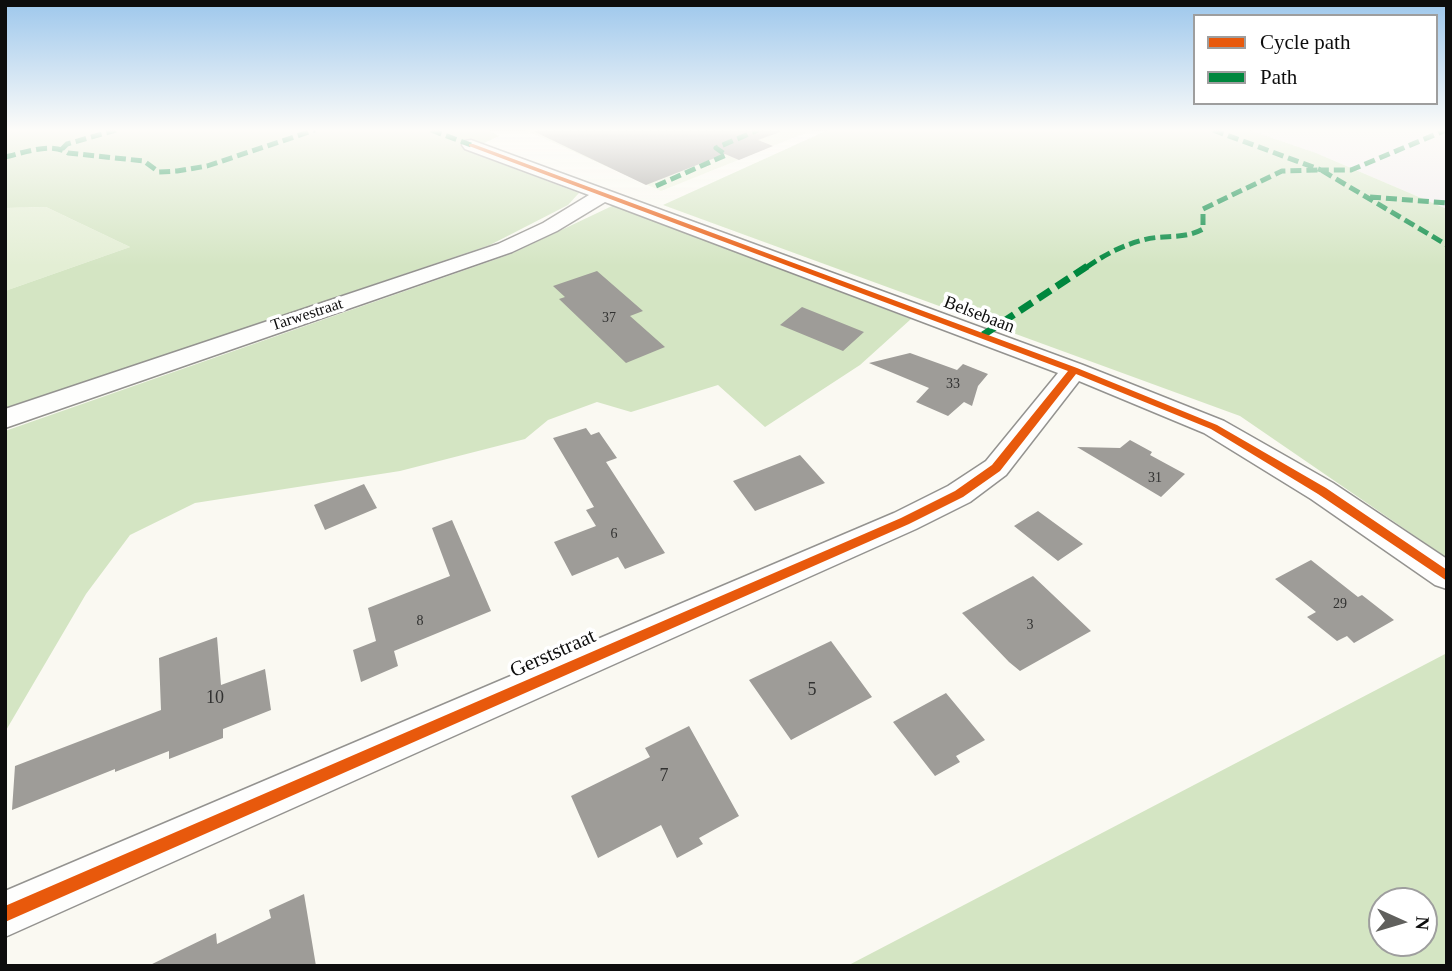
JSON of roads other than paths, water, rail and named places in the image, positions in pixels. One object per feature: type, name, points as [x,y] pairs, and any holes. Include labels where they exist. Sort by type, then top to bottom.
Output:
[{"type":"street","name":"Belsebaan","points":[[551,175],[1074,370],[1214,427],[1322,491],[1447,576]]},
{"type":"street","name":"Tarwestraat","points":[[5,419],[505,248],[550,227],[603,195]]},
{"type":"street","name":"Gerststraat","points":[[5,914],[916,516],[959,494],[996,468],[1074,370]]}]
